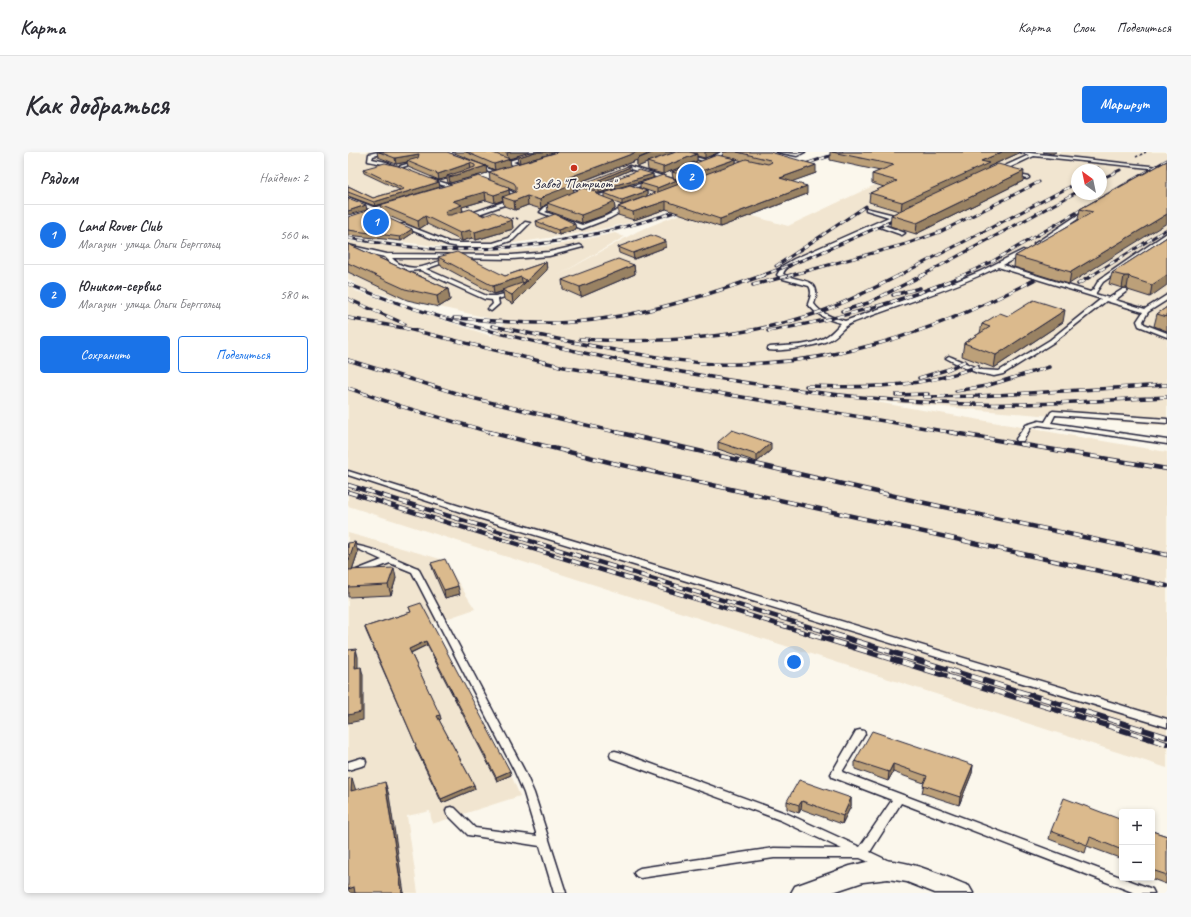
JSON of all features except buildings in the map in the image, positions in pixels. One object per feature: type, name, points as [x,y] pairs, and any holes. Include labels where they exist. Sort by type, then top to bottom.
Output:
[{"type":"street","points":[[486,178],[552,158]]},
{"type":"street","points":[[438,187],[454,184]]},
{"type":"street","points":[[377,212],[411,200]]},
{"type":"street","points":[[818,891],[855,875],[877,870],[900,871],[961,893]]},
{"type":"lane","points":[[384,152],[371,155],[370,160],[384,163],[396,168],[417,162]]},
{"type":"lane","points":[[508,162],[544,152]]},
{"type":"lane","points":[[681,154],[686,152]]},
{"type":"lane","points":[[700,164],[717,157],[724,152]]},
{"type":"lane","points":[[779,152],[797,155],[803,152]]},
{"type":"lane","points":[[1022,152],[1033,155],[1154,168],[1166,166]]},
{"type":"lane","points":[[674,154],[681,154],[707,161]]},
{"type":"lane","points":[[991,174],[1033,155]]},
{"type":"lane","points":[[717,157],[724,159]]},
{"type":"lane","points":[[501,160],[522,167]]},
{"type":"lane","points":[[469,163],[499,174]]},
{"type":"lane","points":[[622,170],[635,164]]},
{"type":"lane","points":[[1157,172],[1166,166]]},
{"type":"lane","points":[[399,167],[405,169]]},
{"type":"lane","points":[[629,167],[687,185]]},
{"type":"lane","points":[[632,173],[647,167]]},
{"type":"lane","points":[[998,171],[1027,178]]},
{"type":"lane","points":[[598,197],[672,175]]},
{"type":"lane","points":[[422,177],[438,187]]},
{"type":"lane","points":[[675,189],[694,183]]},
{"type":"lane","points":[[463,217],[514,200],[514,195],[512,193],[495,186]]},
{"type":"lane","points":[[578,186],[570,189],[598,197],[599,200],[605,202]]},
{"type":"lane","points":[[631,188],[643,192]]},
{"type":"lane","points":[[577,196],[584,193]]},
{"type":"lane","points":[[348,198],[377,212]]},
{"type":"lane","points":[[562,202],[548,207],[542,212],[582,227],[636,204]]},
{"type":"lane","points":[[616,207],[622,209]]},
{"type":"lane","points":[[770,349],[823,340],[833,335],[846,323],[940,291],[999,266],[1056,232],[1074,218],[1094,207]]},
{"type":"lane","points":[[868,209],[894,217]]},
{"type":"lane","points":[[846,323],[833,319],[813,307],[811,304],[816,295],[815,290],[811,286],[805,282],[783,278],[780,275],[780,272],[783,268],[796,260],[907,211]]},
{"type":"lane","points":[[366,214],[377,212]]},
{"type":"lane","points":[[395,222],[439,241],[459,245],[494,246],[511,239],[527,223]]},
{"type":"lane","points":[[878,225],[902,233]]},
{"type":"lane","points":[[1091,294],[1095,291],[1101,281],[1166,238]]},
{"type":"lane","points":[[456,256],[459,245]]},
{"type":"lane","points":[[348,247],[387,256],[531,256],[549,254],[580,247]]},
{"type":"lane","points":[[387,256],[393,264],[403,269],[421,269],[456,256]]},
{"type":"lane","points":[[999,266],[1146,311]]},
{"type":"lane","points":[[421,269],[486,298],[495,298],[523,289]]},
{"type":"lane","points":[[949,358],[985,373],[993,374],[1001,372],[1052,341],[1108,299],[1125,290]]},
{"type":"lane","points":[[1167,297],[1146,311],[1140,321],[1141,325],[1167,335]]},
{"type":"lane","points":[[491,309],[496,304],[495,298]]},
{"type":"lane","points":[[1047,424],[1053,412],[1167,421]]},
{"type":"lane","points":[[1020,439],[1028,426],[1039,423],[1167,442]]},
{"type":"lane","points":[[348,473],[489,518],[1167,723]]},
{"type":"lane","points":[[348,547],[359,547],[415,570],[519,770],[529,793],[560,893]]},
{"type":"lane","points":[[348,574],[356,573],[391,559]]},
{"type":"lane","points":[[860,734],[836,774],[1148,893]]},
{"type":"lane","points":[[615,755],[784,817],[900,871]]},
{"type":"lane","points":[[348,766],[361,762]]},
{"type":"lane","points":[[862,854],[899,798]]},
{"type":"lane","points":[[451,811],[472,832],[545,842]]},
{"type":"lane","points":[[640,873],[774,853],[862,854]]},
{"type":"lane","points":[[855,875],[864,868],[866,862],[862,854]]},
{"type":"path","points":[[505,220],[516,218],[527,223]]},
{"type":"shaded area","points":[[348,152],[430,152],[481,173],[348,215]]},
{"type":"shaded area","points":[[586,152],[754,152],[703,198],[634,222],[588,232],[495,246],[436,246],[348,236],[348,225]]},
{"type":"shaded area","points":[[945,152],[1167,152],[1167,426],[864,400],[1167,452],[1167,768],[348,506],[348,284],[356,291],[491,336],[506,322],[364,290],[348,279],[348,240],[355,242],[468,251],[518,250],[562,244],[615,233],[624,237],[557,276],[638,231],[707,203],[788,226]]},
{"type":"shaded area","points":[[348,533],[444,560],[475,609],[431,624],[511,775],[520,796],[432,824],[430,811],[407,816],[418,893],[348,893]]},
{"type":"railway","points":[[799,166],[842,152]]},
{"type":"railway","points":[[961,276],[993,261],[1167,160]]},
{"type":"railway","points":[[1107,176],[1120,170]]},
{"type":"railway","points":[[788,276],[906,244],[940,232],[1039,182]]},
{"type":"railway","points":[[898,276],[1071,186]]},
{"type":"railway","points":[[921,276],[1071,195]]},
{"type":"railway","points":[[776,266],[866,206]]},
{"type":"railway","points":[[348,238],[390,245],[433,249],[466,250],[498,248],[530,245],[594,234],[625,227],[687,208]]},
{"type":"railway","points":[[761,276],[818,254],[897,219]]},
{"type":"railway","points":[[1091,276],[1167,229]]},
{"type":"railway","points":[[753,285],[791,275]]},
{"type":"railway","points":[[580,339],[641,341],[702,338],[732,334],[791,321],[820,312],[861,295],[900,275]]},
{"type":"railway","points":[[842,311],[868,303],[923,275]]},
{"type":"railway","points":[[768,331],[793,327],[868,309],[916,294],[964,275]]},
{"type":"railway","points":[[1078,284],[1093,275]]},
{"type":"railway","points":[[454,318],[542,323],[608,318],[687,300],[761,276]]},
{"type":"railway","points":[[492,326],[630,353],[699,363],[759,363],[800,360],[841,353],[919,331],[958,316],[1034,280]]},
{"type":"railway","points":[[348,284],[377,296],[437,316],[528,340],[589,354],[682,372],[776,387],[871,398],[966,404],[1041,403],[1167,397]]},
{"type":"railway","points":[[893,295],[920,288]]},
{"type":"railway","points":[[348,299],[405,324]]},
{"type":"railway","points":[[348,318],[404,328],[564,367],[955,433]]},
{"type":"railway","points":[[348,360],[472,398],[620,433]]},
{"type":"railway","points":[[919,378],[949,369],[965,361]]},
{"type":"railway","points":[[806,386],[850,387],[915,383],[936,379],[978,366]]},
{"type":"railway","points":[[956,391],[986,386],[1049,367]]},
{"type":"railway","points":[[924,397],[978,396],[1167,385]]},
{"type":"railway","points":[[348,388],[400,406],[493,433]]},
{"type":"railway","points":[[896,395],[928,394]]},
{"type":"railway","points":[[489,432],[493,433]]},
{"type":"railway","points":[[616,432],[925,503],[1167,555]]},
{"type":"railway","points":[[949,432],[1167,469]]},
{"type":"railway","points":[[493,433],[613,463],[1167,586]]},
{"type":"railway","points":[[348,485],[836,635]]},
{"type":"railway","points":[[348,492],[813,635]]},
{"type":"railway","points":[[810,634],[1167,744]]},
{"type":"railway","points":[[833,634],[1167,737]]},
{"type":"place","name":"Завод \"Патриот\"","points":[[574,168]]},
{"type":"place","name":"Юником-сервис","points":[[691,177]]},
{"type":"place","name":"Land Rover Club","points":[[376,222]]}]
